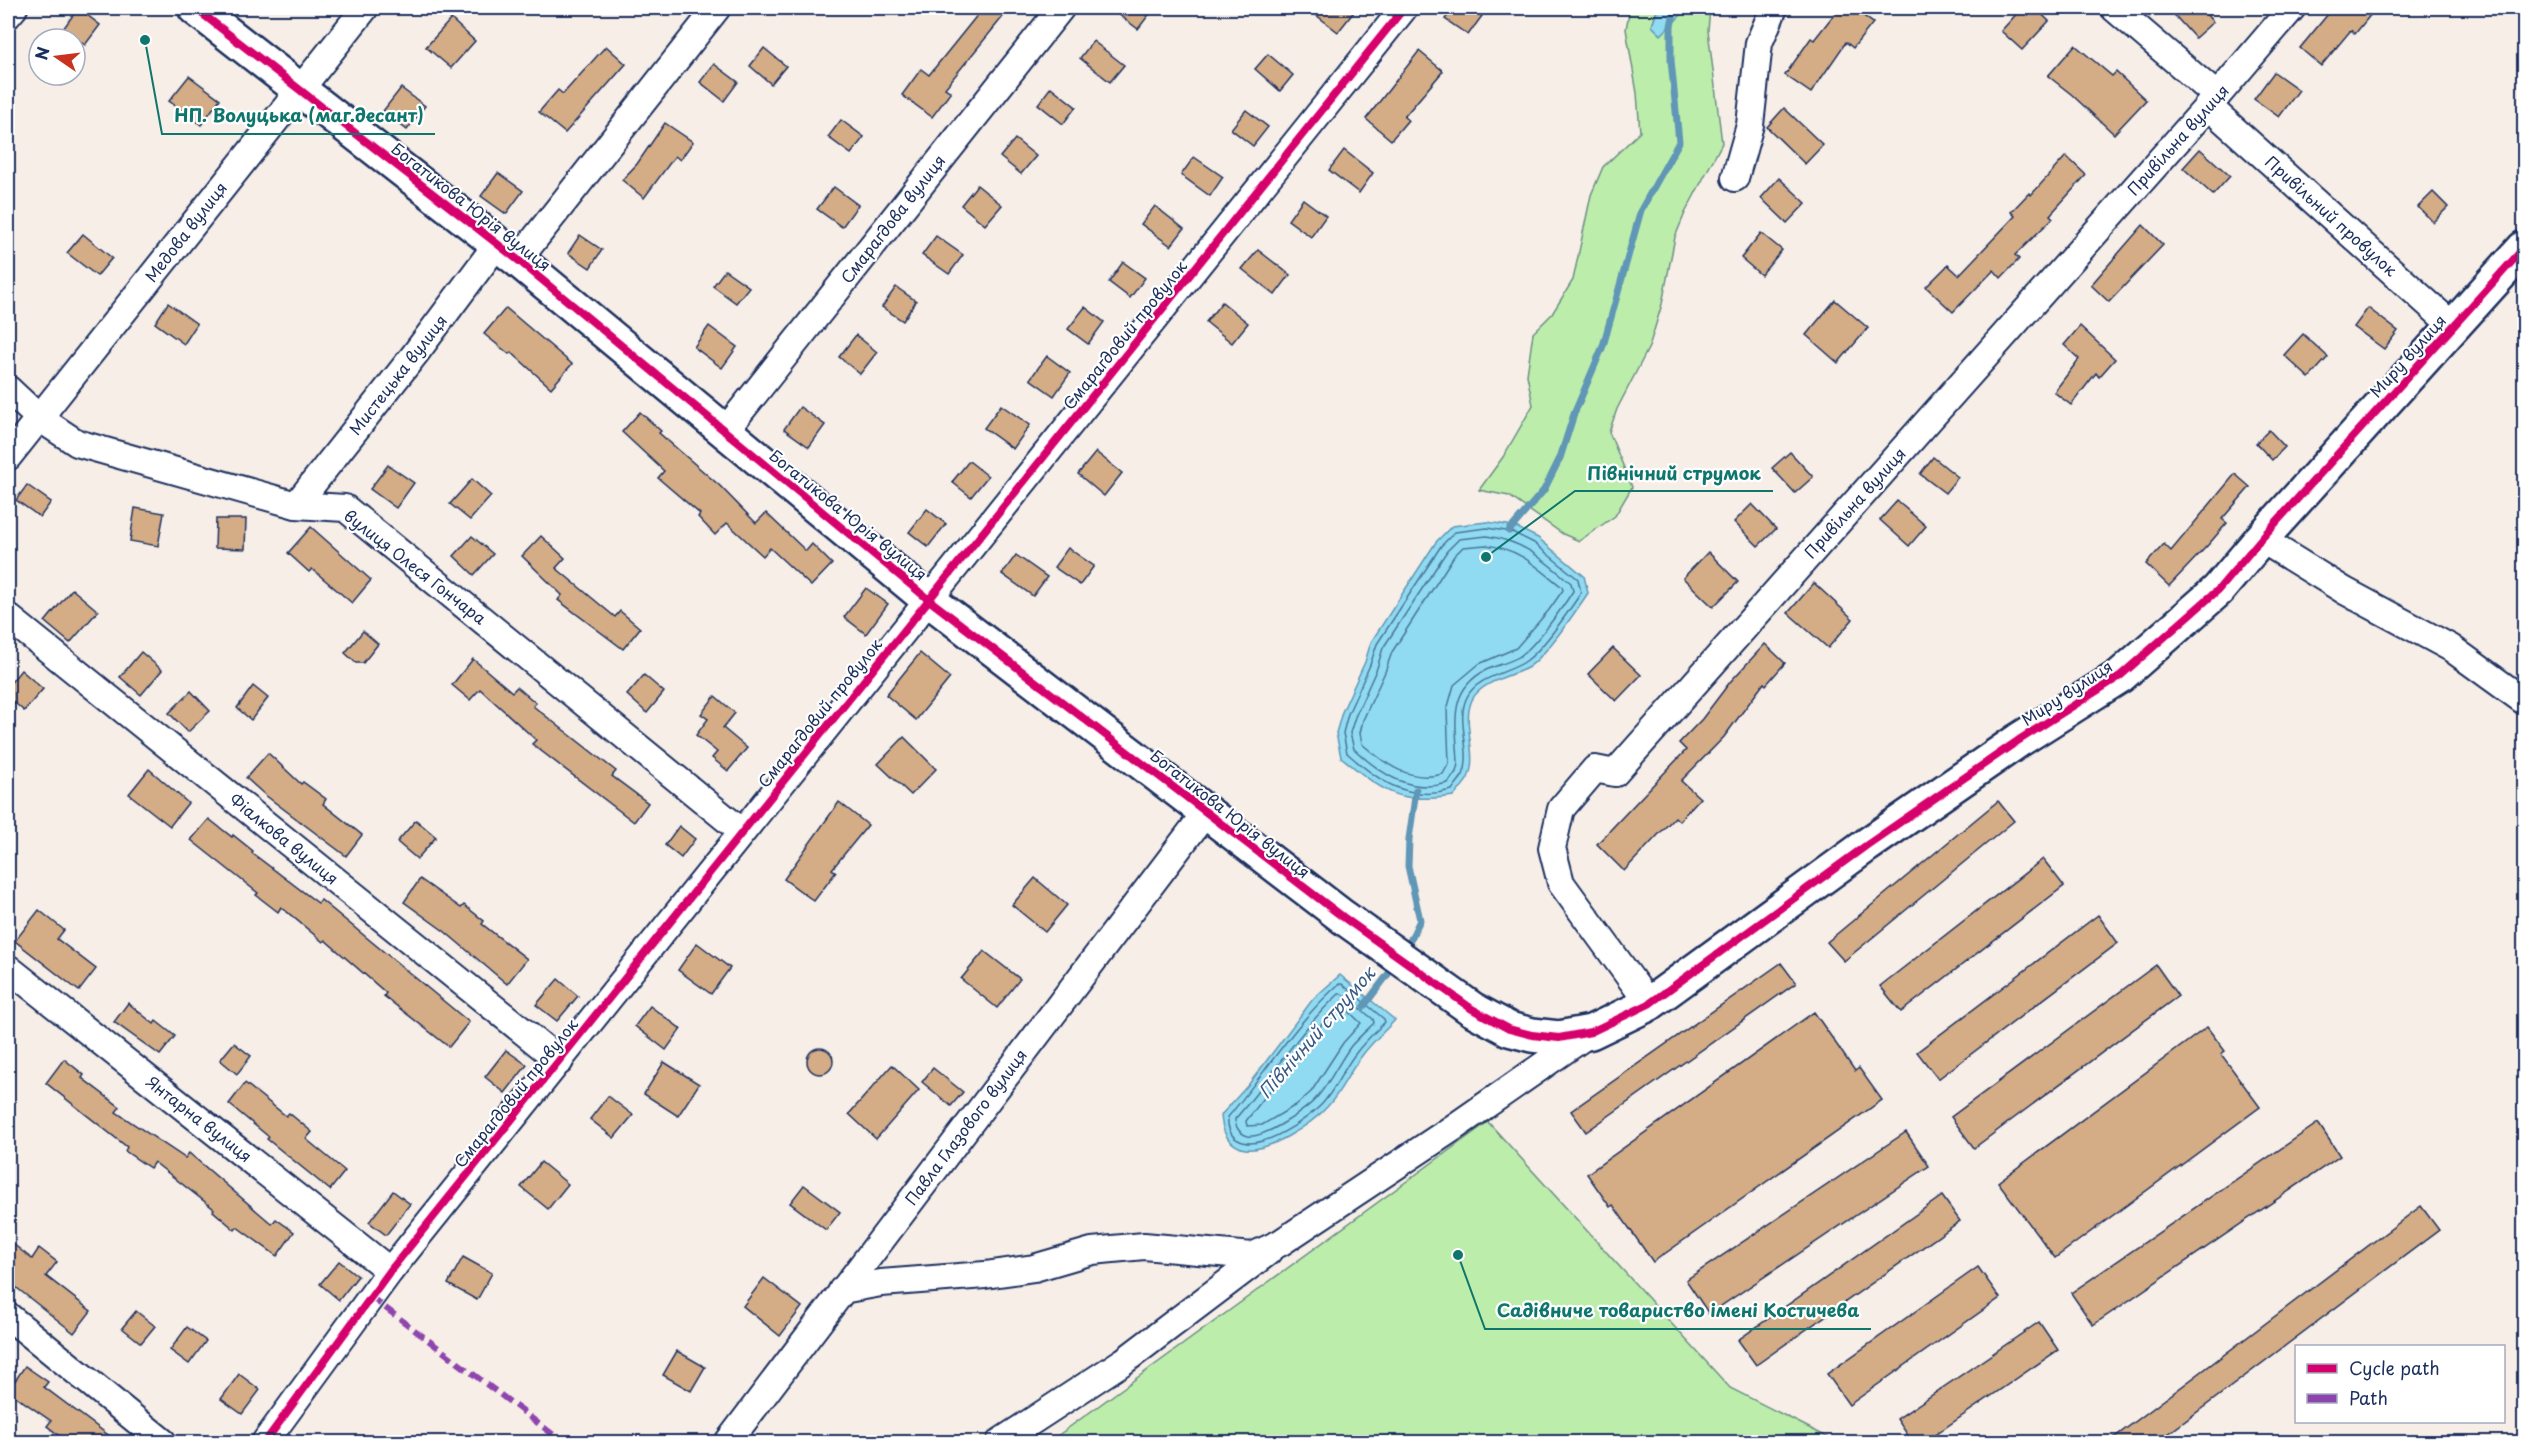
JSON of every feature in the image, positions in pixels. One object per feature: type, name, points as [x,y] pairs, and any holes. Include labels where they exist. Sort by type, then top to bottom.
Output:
[{"type":"street","points":[[8,15],[14,8]]},
{"type":"street","name":"Богатикова Юрія вулиця","points":[[195,8],[507,252],[929,600],[1343,917],[1472,1010],[1509,1029],[1532,1035]]},
{"type":"street","name":"Медова вулиця","points":[[8,457],[365,8]]},
{"type":"street","name":"Мистецька вулиця","points":[[296,505],[415,354],[507,252],[717,8]]},
{"type":"street","name":"Смарагдова вулиця","points":[[725,431],[1061,8]]},
{"type":"street","name":"Смарагдовий провулок","points":[[265,1443],[390,1271],[1404,8]]},
{"type":"street","points":[[1735,178],[1750,125],[1759,43],[1774,8]]},
{"type":"street","name":"Привільний провулок","points":[[2114,8],[2453,326]]},
{"type":"street","name":"Привільна вулиця","points":[[1649,1004],[1561,883],[1552,848],[1561,809],[1595,769],[1615,774],[2213,101],[2292,8]]},
{"type":"street","name":"Миру вулиця","points":[[1532,1035],[1559,1038],[1591,1032],[1649,1004],[1771,913],[1896,825],[2019,740],[2120,676],[2218,590],[2261,539],[2524,248]]},
{"type":"street","name":"вулиця Олеся Гончара","points":[[8,389],[39,418],[77,443],[296,505],[345,508],[741,831]]},
{"type":"street","points":[[2261,539],[2345,591],[2451,648],[2524,701]]},
{"type":"street","name":"Фіалкова вулиця","points":[[8,617],[560,1061]]},
{"type":"street","name":"Павла Глазового вулиця","points":[[728,1443],[1206,812]]},
{"type":"street","name":"Янтарна вулиця","points":[[8,968],[390,1271]]},
{"type":"street","points":[[1000,1443],[1124,1361],[1280,1243],[1453,1128],[1591,1032]]},
{"type":"street","points":[[842,1290],[891,1282],[1015,1271],[1034,1268],[1092,1251],[1144,1246],[1252,1256],[1280,1243]]},
{"type":"street","points":[[8,1316],[163,1443]]},
{"type":"green space","points":[[1630,8],[1658,8],[1652,26],[1683,13],[1686,8],[1710,8],[1708,30],[1722,143],[1675,237],[1662,304],[1649,347],[1617,409],[1609,432],[1632,487],[1615,516],[1579,541],[1563,534],[1509,496],[1479,490],[1503,457],[1533,405],[1527,375],[1533,333],[1552,314],[1573,280],[1591,195],[1603,167],[1640,132],[1637,93],[1626,29]]},
{"type":"green space","points":[[1488,1122],[1730,1388],[1837,1442],[1049,1442]]},
{"type":"water","points":[[1658,8],[1686,8],[1661,35],[1652,26]]},
{"type":"water","points":[[1487,522],[1514,526],[1538,538],[1584,576],[1588,593],[1559,634],[1534,663],[1489,684],[1472,700],[1468,719],[1471,769],[1467,780],[1454,796],[1418,798],[1392,793],[1380,787],[1341,757],[1336,733],[1342,712],[1365,662],[1371,642],[1436,542],[1452,526]]},
{"type":"water","points":[[1340,975],[1395,1020],[1365,1052],[1333,1100],[1321,1113],[1300,1129],[1274,1143],[1251,1149],[1241,1148],[1226,1135],[1221,1115],[1249,1084],[1313,999]]},
{"type":"building","points":[[78,8],[100,25],[87,42],[87,27],[64,27]]},
{"type":"building","points":[[983,8],[1010,8],[945,88],[951,92],[932,117],[902,95],[921,69],[929,75]]},
{"type":"building","points":[[1110,8],[1154,8],[1138,29]]},
{"type":"building","points":[[1307,8],[1357,8],[1338,32]]},
{"type":"building","points":[[1454,8],[1469,8],[1482,16],[1468,35],[1445,19]]},
{"type":"building","points":[[1839,8],[1853,8],[1873,23],[1853,48],[1846,42],[1811,93],[1785,75],[1811,38],[1814,40]]},
{"type":"building","points":[[2022,8],[2035,8],[2049,21],[2022,50],[2001,31]]},
{"type":"building","points":[[2168,8],[2201,8],[2213,22],[2195,38]]},
{"type":"building","points":[[2333,8],[2376,8],[2355,34],[2351,30],[2321,66],[2300,48]]},
{"type":"building","points":[[451,19],[475,41],[451,68],[426,47]]},
{"type":"building","points":[[1093,41],[1124,65],[1110,82],[1080,58]]},
{"type":"building","points":[[2075,45],[2112,76],[2116,72],[2146,100],[2114,134],[2048,76]]},
{"type":"building","points":[[606,46],[626,64],[565,133],[539,112],[558,90],[563,94]]},
{"type":"building","points":[[764,48],[786,66],[771,84],[750,66]]},
{"type":"building","points":[[1419,51],[1443,71],[1404,117],[1408,120],[1391,140],[1366,119]]},
{"type":"building","points":[[1268,54],[1293,75],[1280,91],[1255,69]]},
{"type":"building","points":[[714,64],[738,82],[724,101],[700,82]]},
{"type":"building","points":[[2274,72],[2299,90],[2279,117],[2254,99]]},
{"type":"building","points":[[189,76],[220,99],[201,125],[169,101]]},
{"type":"building","points":[[1051,87],[1076,107],[1063,124],[1038,104]]},
{"type":"building","points":[[401,88],[425,106],[407,130],[383,111]]},
{"type":"building","points":[[1784,108],[1823,145],[1805,164],[1767,127]]},
{"type":"building","points":[[1246,110],[1268,127],[1253,146],[1231,129]]},
{"type":"building","points":[[841,120],[864,137],[851,154],[828,137]]},
{"type":"building","points":[[665,123],[693,142],[680,160],[675,156],[644,198],[622,180],[637,164]]},
{"type":"building","points":[[1015,139],[1036,156],[1021,174],[1000,157]]},
{"type":"building","points":[[2200,149],[2230,176],[2213,195],[2183,168]]},
{"type":"building","points":[[1344,150],[1373,173],[1359,193],[1329,170]]},
{"type":"building","points":[[2066,156],[2086,175],[2050,215],[2053,218],[2015,255],[2019,259],[2001,278],[1994,270],[1953,312],[1926,287],[1948,265],[1959,275],[2015,216],[2011,212],[2029,193],[2031,195]]},
{"type":"building","points":[[1194,157],[1223,177],[1210,196],[1181,175]]},
{"type":"building","points":[[498,173],[523,191],[506,214],[481,196]]},
{"type":"building","points":[[1779,178],[1806,203],[1787,223],[1761,198]]},
{"type":"building","points":[[977,185],[1002,205],[985,225],[961,205]]},
{"type":"building","points":[[834,187],[858,205],[842,227],[817,209]]},
{"type":"building","points":[[2433,192],[2448,207],[2433,222],[2418,207]]},
{"type":"building","points":[[1303,199],[1326,216],[1311,237],[1288,220]]},
{"type":"building","points":[[1155,206],[1184,229],[1171,246],[1141,224]]},
{"type":"building","points":[[2143,225],[2163,245],[2109,302],[2091,285]]},
{"type":"building","points":[[1761,233],[1782,250],[1761,275],[1741,258]]},
{"type":"building","points":[[83,234],[112,258],[97,276],[67,253]]},
{"type":"building","points":[[580,235],[602,250],[590,268],[568,253]]},
{"type":"building","points":[[936,236],[963,255],[949,274],[922,255]]},
{"type":"building","points":[[1258,250],[1290,275],[1275,295],[1242,269]]},
{"type":"building","points":[[1123,262],[1145,278],[1130,298],[1109,282]]},
{"type":"building","points":[[725,270],[749,287],[736,303],[713,286]]},
{"type":"building","points":[[896,287],[916,301],[903,321],[882,307]]},
{"type":"building","points":[[1835,300],[1868,328],[1838,363],[1806,335]]},
{"type":"building","points":[[1222,302],[1248,323],[1232,343],[1206,322]]},
{"type":"building","points":[[168,303],[197,324],[184,344],[155,323]]},
{"type":"building","points":[[1085,307],[1104,322],[1088,344],[1068,329]]},
{"type":"building","points":[[506,308],[572,364],[551,388],[511,352],[509,354],[484,334]]},
{"type":"building","points":[[2368,308],[2398,331],[2384,349],[2354,327]]},
{"type":"building","points":[[709,326],[737,347],[722,368],[694,347]]},
{"type":"building","points":[[2080,326],[2115,359],[2099,377],[2096,373],[2071,405],[2054,392],[2079,359],[2064,345]]},
{"type":"building","points":[[2303,334],[2328,357],[2309,378],[2284,355]]},
{"type":"building","points":[[856,335],[877,352],[860,374],[839,357]]},
{"type":"building","points":[[1047,356],[1070,373],[1054,396],[1030,379]]},
{"type":"building","points":[[1001,405],[1030,425],[1013,449],[984,428]]},
{"type":"building","points":[[800,407],[825,425],[809,447],[784,429]]},
{"type":"building","points":[[640,412],[661,431],[659,433],[720,486],[756,523],[766,513],[806,551],[812,544],[832,564],[811,586],[770,548],[763,556],[727,523],[715,535],[698,517],[700,514],[658,478],[664,471],[622,432]]},
{"type":"building","points":[[2269,430],[2285,447],[2272,460],[2256,443]]},
{"type":"building","points":[[1096,452],[1122,473],[1104,496],[1078,474]]},
{"type":"building","points":[[1790,452],[1813,477],[1795,493],[1772,468]]},
{"type":"building","points":[[1933,457],[1958,477],[1945,493],[1920,474]]},
{"type":"building","points":[[969,461],[988,476],[971,497],[952,482]]},
{"type":"building","points":[[388,465],[414,483],[396,508],[370,489]]},
{"type":"building","points":[[2235,474],[2250,487],[2222,519],[2227,523],[2169,586],[2146,564],[2164,544],[2171,551]]},
{"type":"building","points":[[472,479],[491,496],[470,520],[450,504]]},
{"type":"building","points":[[27,485],[51,502],[40,517],[16,500]]},
{"type":"building","points":[[1897,501],[1926,526],[1909,546],[1880,520]]},
{"type":"building","points":[[1752,504],[1776,529],[1758,546],[1734,522]]},
{"type":"building","points":[[135,508],[164,513],[158,546],[130,541]]},
{"type":"building","points":[[927,509],[946,524],[928,547],[909,532]]},
{"type":"building","points":[[216,519],[246,519],[245,549],[215,548]]},
{"type":"building","points":[[311,527],[371,580],[352,603],[312,569],[309,572],[288,553]]},
{"type":"building","points":[[472,536],[493,554],[474,575],[454,556]]},
{"type":"building","points":[[541,536],[565,558],[556,568],[615,617],[620,611],[640,628],[623,649],[558,600],[562,595],[522,556]]},
{"type":"building","points":[[1068,548],[1094,566],[1080,585],[1054,567]]},
{"type":"building","points":[[1708,552],[1738,582],[1713,607],[1683,578]]},
{"type":"building","points":[[1016,555],[1047,577],[1033,596],[1002,574]]},
{"type":"building","points":[[1814,583],[1853,619],[1828,648],[1788,613]]},
{"type":"building","points":[[866,588],[888,604],[866,634],[844,617]]},
{"type":"building","points":[[72,589],[98,611],[70,643],[45,622]]},
{"type":"building","points":[[363,631],[378,644],[363,663],[356,663],[345,653]]},
{"type":"building","points":[[1765,644],[1785,663],[1766,685],[1764,683],[1724,737],[1681,781],[1700,798],[1679,821],[1675,817],[1624,871],[1597,844],[1686,750],[1679,743]]},
{"type":"building","points":[[1613,648],[1641,675],[1616,701],[1588,674]]},
{"type":"building","points":[[141,652],[162,670],[141,695],[120,677]]},
{"type":"building","points":[[920,653],[950,678],[916,720],[886,695]]},
{"type":"building","points":[[473,659],[512,692],[517,687],[536,703],[533,706],[616,771],[612,776],[648,803],[634,822],[532,744],[536,740],[480,689],[470,700],[452,685]]},
{"type":"building","points":[[21,670],[43,689],[24,711],[8,697],[8,686]]},
{"type":"building","points":[[644,675],[664,692],[647,713],[627,695]]},
{"type":"building","points":[[253,686],[268,698],[251,720],[237,708]]},
{"type":"building","points":[[191,691],[210,711],[188,732],[169,713]]},
{"type":"building","points":[[715,696],[735,713],[723,728],[747,748],[728,771],[712,758],[717,752],[696,735],[708,719],[701,714]]},
{"type":"building","points":[[904,737],[936,769],[911,795],[878,764]]},
{"type":"building","points":[[268,753],[301,784],[303,782],[326,799],[323,804],[362,835],[346,856],[246,778]]},
{"type":"building","points":[[149,769],[188,803],[170,826],[129,794]]},
{"type":"building","points":[[1998,801],[2014,821],[1844,961],[1827,942]]},
{"type":"building","points":[[839,802],[868,825],[832,869],[836,872],[814,901],[784,879]]},
{"type":"building","points":[[209,819],[232,837],[233,835],[253,851],[252,853],[318,903],[321,900],[469,1022],[449,1047],[384,996],[386,993],[325,940],[323,942],[281,907],[278,912],[256,895],[258,893],[191,840]]},
{"type":"building","points":[[416,820],[436,837],[417,859],[397,842]]},
{"type":"building","points":[[679,826],[695,839],[681,858],[665,845]]},
{"type":"building","points":[[2043,859],[2064,886],[1901,1012],[1880,986]]},
{"type":"building","points":[[1035,878],[1067,905],[1045,932],[1012,905]]},
{"type":"building","points":[[420,879],[461,908],[464,905],[484,921],[482,924],[527,959],[507,984],[444,931],[404,902]]},
{"type":"building","points":[[39,910],[64,930],[57,939],[96,969],[79,991],[15,941]]},
{"type":"building","points":[[2098,915],[2118,943],[1938,1079],[1917,1052]]},
{"type":"building","points":[[697,943],[730,968],[711,994],[678,970]]},
{"type":"building","points":[[984,951],[1020,979],[997,1008],[961,979]]},
{"type":"building","points":[[1781,963],[1796,983],[1586,1132],[1571,1111]]},
{"type":"building","points":[[2156,965],[2178,996],[1974,1148],[1951,1117]]},
{"type":"building","points":[[558,979],[578,996],[557,1021],[536,1005]]},
{"type":"building","points":[[128,1003],[154,1024],[156,1021],[175,1036],[160,1055],[114,1022]]},
{"type":"building","points":[[650,1006],[681,1029],[666,1050],[635,1026]]},
{"type":"building","points":[[1814,1012],[1855,1071],[1859,1068],[1882,1100],[1653,1262],[1613,1205],[1610,1207],[1587,1174]]},
{"type":"building","points":[[2207,1027],[2225,1051],[2221,1054],[2260,1107],[2055,1258],[1998,1182]]},
{"type":"building","points":[[234,1043],[251,1056],[237,1074],[220,1060]]},
{"type":"building","points":[[820,1048],[829,1052],[833,1061],[829,1070],[820,1074],[811,1070],[807,1061],[811,1052]]},
{"type":"building","points":[[506,1050],[527,1065],[505,1093],[485,1077]]},
{"type":"building","points":[[64,1059],[84,1075],[82,1078],[120,1107],[116,1112],[185,1158],[189,1153],[272,1224],[276,1219],[294,1232],[277,1256],[237,1227],[235,1230],[213,1211],[214,1209],[154,1162],[150,1168],[125,1151],[127,1147],[46,1083]]},
{"type":"building","points":[[664,1062],[699,1084],[678,1116],[644,1094]]},
{"type":"building","points":[[892,1065],[919,1090],[876,1139],[849,1114]]},
{"type":"building","points":[[933,1068],[963,1092],[951,1106],[922,1082]]},
{"type":"building","points":[[245,1083],[286,1116],[289,1113],[312,1132],[306,1139],[345,1171],[330,1190],[267,1139],[269,1137],[229,1104]]},
{"type":"building","points":[[608,1096],[633,1115],[614,1138],[590,1119]]},
{"type":"building","points":[[2318,1123],[2340,1156],[2093,1325],[2071,1293]]},
{"type":"building","points":[[1906,1132],[1929,1166],[1709,1314],[1686,1280]]},
{"type":"building","points":[[541,1162],[568,1184],[548,1209],[521,1187]]},
{"type":"building","points":[[804,1185],[840,1212],[826,1230],[790,1203]]},
{"type":"building","points":[[393,1191],[410,1204],[386,1235],[369,1222]]},
{"type":"building","points":[[1942,1196],[1960,1221],[1756,1365],[1738,1340]]},
{"type":"building","points":[[2421,1206],[2439,1230],[2156,1443],[2107,1443]]},
{"type":"building","points":[[8,1240],[32,1259],[39,1248],[57,1262],[46,1276],[91,1311],[74,1333],[8,1281]]},
{"type":"building","points":[[463,1257],[492,1273],[477,1300],[448,1284]]},
{"type":"building","points":[[339,1261],[358,1276],[339,1300],[320,1284]]},
{"type":"building","points":[[1978,1267],[2000,1298],[1849,1405],[1827,1374]]},
{"type":"building","points":[[764,1278],[802,1307],[780,1336],[743,1306]]},
{"type":"building","points":[[136,1311],[155,1326],[141,1343],[122,1328]]},
{"type":"building","points":[[2039,1322],[2058,1350],[1923,1443],[1913,1443],[1897,1419]]},
{"type":"building","points":[[187,1327],[206,1341],[189,1364],[170,1350]]},
{"type":"building","points":[[677,1351],[705,1367],[691,1391],[663,1375]]},
{"type":"building","points":[[25,1366],[48,1382],[44,1387],[119,1443],[69,1443],[47,1426],[51,1421],[8,1391]]},
{"type":"building","points":[[239,1374],[260,1390],[242,1414],[221,1399]]},
{"type":"waterway","name":"Північний струмок","points":[[1509,531],[1544,490],[1560,458],[1574,414],[1603,346],[1641,210],[1679,142],[1671,60],[1671,26],[1675,8]]},
{"type":"waterway","name":"Північний струмок","points":[[1405,951],[1420,920],[1408,866],[1409,839],[1416,790]]},
{"type":"waterway","name":"Північний струмок","points":[[1364,1006],[1395,965]]},
{"type":"marked path","points":[[371,1297],[563,1442]]},
{"type":"cycle path","points":[[195,8],[518,260],[929,600],[1343,917],[1472,1009],[1509,1029],[1532,1035],[1559,1038],[1591,1032],[1649,1004],[1867,845],[2019,740],[2120,676],[2218,590],[2261,539],[2524,248]]},
{"type":"cycle path","points":[[265,1442],[390,1271],[1404,8]]},
{"type":"place","name":"НП. Волуцька (маг.десант)","points":[[145,40]]},
{"type":"place","name":"Північний струмок","points":[[1486,557]]},
{"type":"place","name":"Садівниче товариство імені Костичева","points":[[1458,1255]]}]
